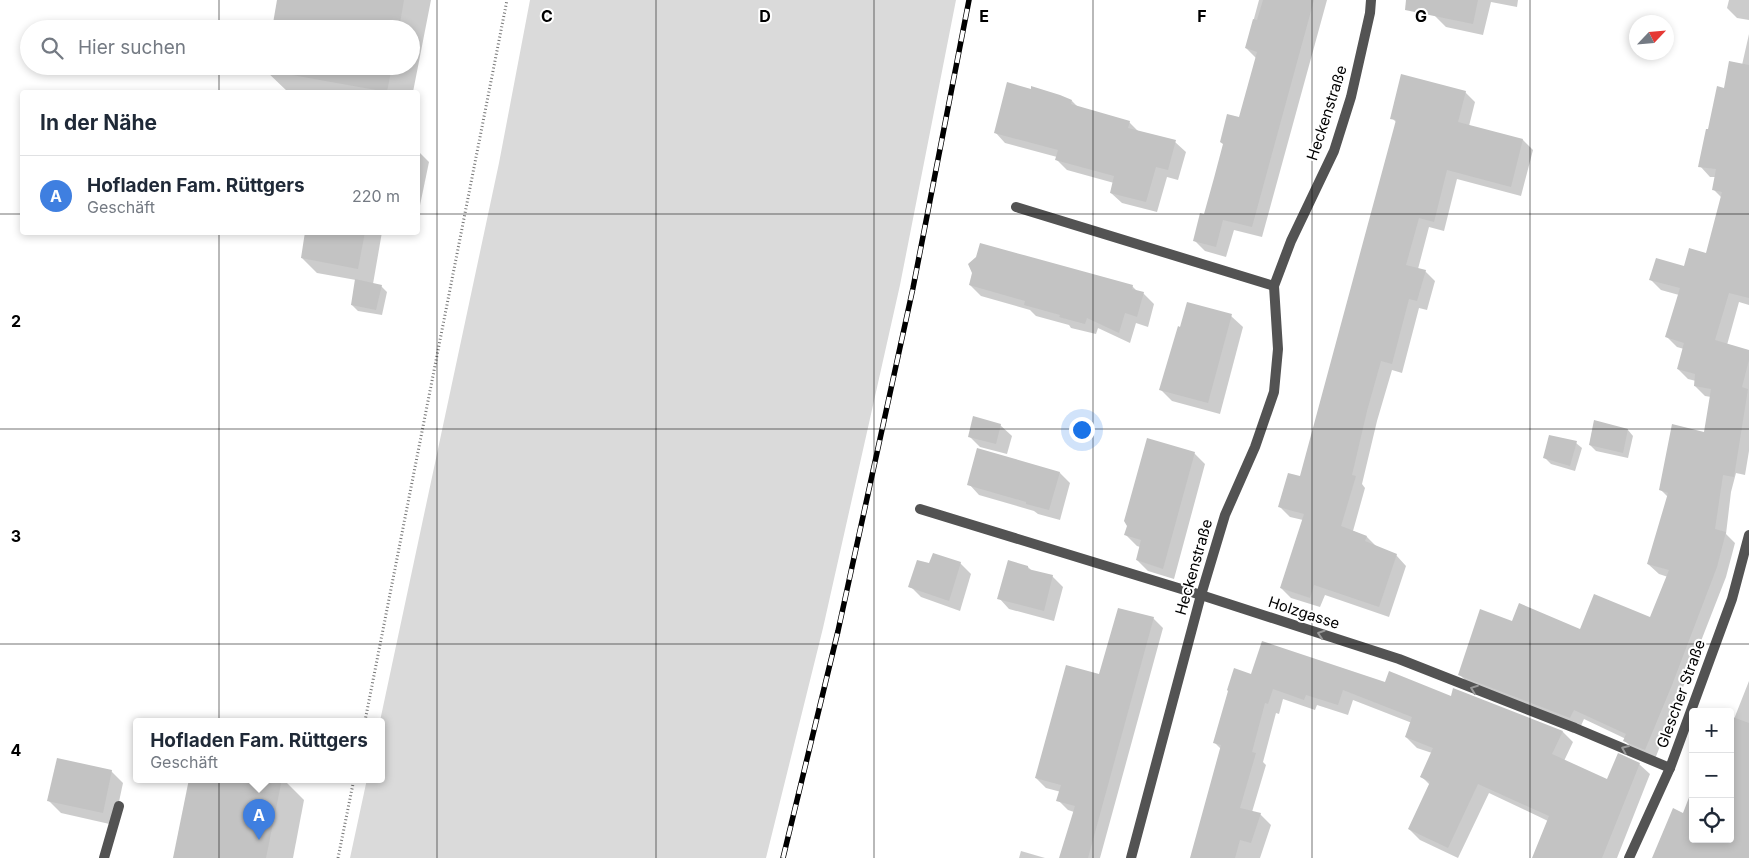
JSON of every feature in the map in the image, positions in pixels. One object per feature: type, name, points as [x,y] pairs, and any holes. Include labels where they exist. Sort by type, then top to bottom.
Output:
[{"type":"street","name":"Heckenstraße","points":[[1131,858],[1201,595],[1225,515],[1255,446],[1274,392],[1278,349],[1274,286],[1291,241],[1334,151],[1352,97],[1370,13],[1371,0]]},
{"type":"street","points":[[1016,207],[1274,286]]},
{"type":"street","name":"Holzgasse","points":[[920,510],[1201,595],[1399,659],[1575,728],[1670,768]]},
{"type":"street","name":"Glescher Straße","points":[[1629,858],[1670,768],[1732,599],[1749,535]]},
{"type":"street","points":[[104,858],[119,806]]},
{"type":"path","points":[[366,718],[507,0]]},
{"type":"path","points":[[338,858],[353,783]]},
{"type":"shaded area","points":[[530,0],[956,0],[900,285],[823,628],[766,858],[350,858],[366,783],[385,783],[385,718],[381,718],[499,163]]},
{"type":"building","points":[[277,0],[404,0],[401,20],[274,20]]},
{"type":"building","points":[[1263,0],[1314,0],[1252,227],[1223,220],[1216,247],[1193,241],[1200,213],[1204,214],[1214,178],[1223,144],[1220,142],[1227,114],[1239,117],[1257,52],[1245,48],[1253,19],[1257,20]]},
{"type":"building","points":[[1406,0],[1478,0],[1473,24],[1405,10]]},
{"type":"building","points":[[1729,61],[1749,65],[1749,298],[1729,293],[1715,340],[1749,350],[1749,360],[1742,387],[1748,389],[1734,477],[1723,475],[1715,529],[1726,532],[1717,567],[1645,750],[1623,741],[1626,734],[1574,710],[1570,718],[1458,675],[1480,609],[1512,621],[1519,603],[1580,629],[1594,594],[1650,617],[1669,570],[1647,564],[1668,493],[1659,490],[1672,424],[1704,432],[1711,389],[1694,386],[1695,374],[1677,369],[1684,343],[1665,337],[1680,288],[1649,280],[1656,258],[1684,266],[1689,248],[1706,253],[1722,192],[1712,190],[1716,169],[1698,167],[1717,86],[1724,88]]},
{"type":"building","points":[[1401,74],[1466,91],[1458,122],[1523,139],[1511,187],[1447,170],[1434,222],[1419,218],[1406,265],[1426,270],[1417,301],[1409,299],[1392,364],[1381,361],[1352,475],[1356,476],[1341,526],[1367,536],[1365,541],[1397,554],[1379,607],[1314,585],[1310,598],[1280,588],[1304,514],[1278,507],[1288,473],[1300,476],[1396,120],[1390,119]]},
{"type":"building","points":[[292,75],[390,75],[387,90],[376,90]]},
{"type":"building","points":[[1007,82],[1031,89],[1031,86],[1060,95],[1072,100],[1071,104],[1130,121],[1128,128],[1176,140],[1168,170],[1156,167],[1146,202],[1110,193],[1114,176],[1055,160],[1058,150],[994,133]]},
{"type":"building","points":[[305,235],[364,235],[358,269],[301,258]]},
{"type":"building","points":[[980,243],[1133,285],[1132,289],[1144,292],[1137,317],[1125,313],[1119,333],[1087,318],[1085,324],[1059,317],[1060,315],[1024,305],[1025,301],[969,285],[972,273],[968,264],[976,257]]},
{"type":"building","points":[[355,279],[382,285],[376,310],[351,305]]},
{"type":"building","points":[[1187,302],[1232,314],[1208,403],[1159,390]]},
{"type":"building","points":[[973,416],[1001,424],[996,444],[968,437]]},
{"type":"building","points":[[1594,420],[1628,429],[1623,453],[1589,445]]},
{"type":"building","points":[[1549,435],[1577,441],[1570,466],[1543,458]]},
{"type":"building","points":[[1147,438],[1195,452],[1163,569],[1136,560],[1141,540],[1124,535],[1127,526],[1124,521]]},
{"type":"building","points":[[977,448],[1060,472],[1049,510],[967,485]]},
{"type":"building","points":[[933,553],[961,562],[949,601],[908,587],[917,560],[929,563]]},
{"type":"building","points":[[1008,560],[1028,566],[1028,569],[1053,575],[1044,611],[997,599]]},
{"type":"building","points":[[1118,608],[1154,617],[1088,858],[1059,858],[1075,806],[1056,801],[1061,785],[1035,778],[1066,665],[1099,674]]},
{"type":"building","points":[[1262,641],[1385,682],[1389,671],[1451,696],[1453,688],[1563,731],[1552,754],[1607,779],[1618,753],[1640,763],[1602,858],[1532,858],[1549,816],[1478,784],[1448,848],[1408,829],[1430,782],[1420,777],[1433,748],[1405,737],[1412,717],[1343,690],[1338,705],[1306,695],[1304,700],[1273,689],[1268,704],[1265,703],[1252,752],[1256,753],[1240,808],[1261,813],[1251,843],[1240,840],[1235,858],[1190,858],[1221,745],[1213,743],[1234,668],[1251,674]]},
{"type":"building","points":[[1734,717],[1749,723],[1749,858],[1652,858],[1673,808],[1683,813],[1689,797],[1689,843],[1734,843]]},
{"type":"building","points":[[57,758],[112,770],[103,813],[47,801]]},
{"type":"building","points":[[188,783],[281,783],[266,858],[173,858]]},
{"type":"railway","points":[[783,858],[838,631],[913,288],[969,0]]},
{"type":"place","name":"Hofladen Fam. Rüttgers","points":[[259,840]]}]
